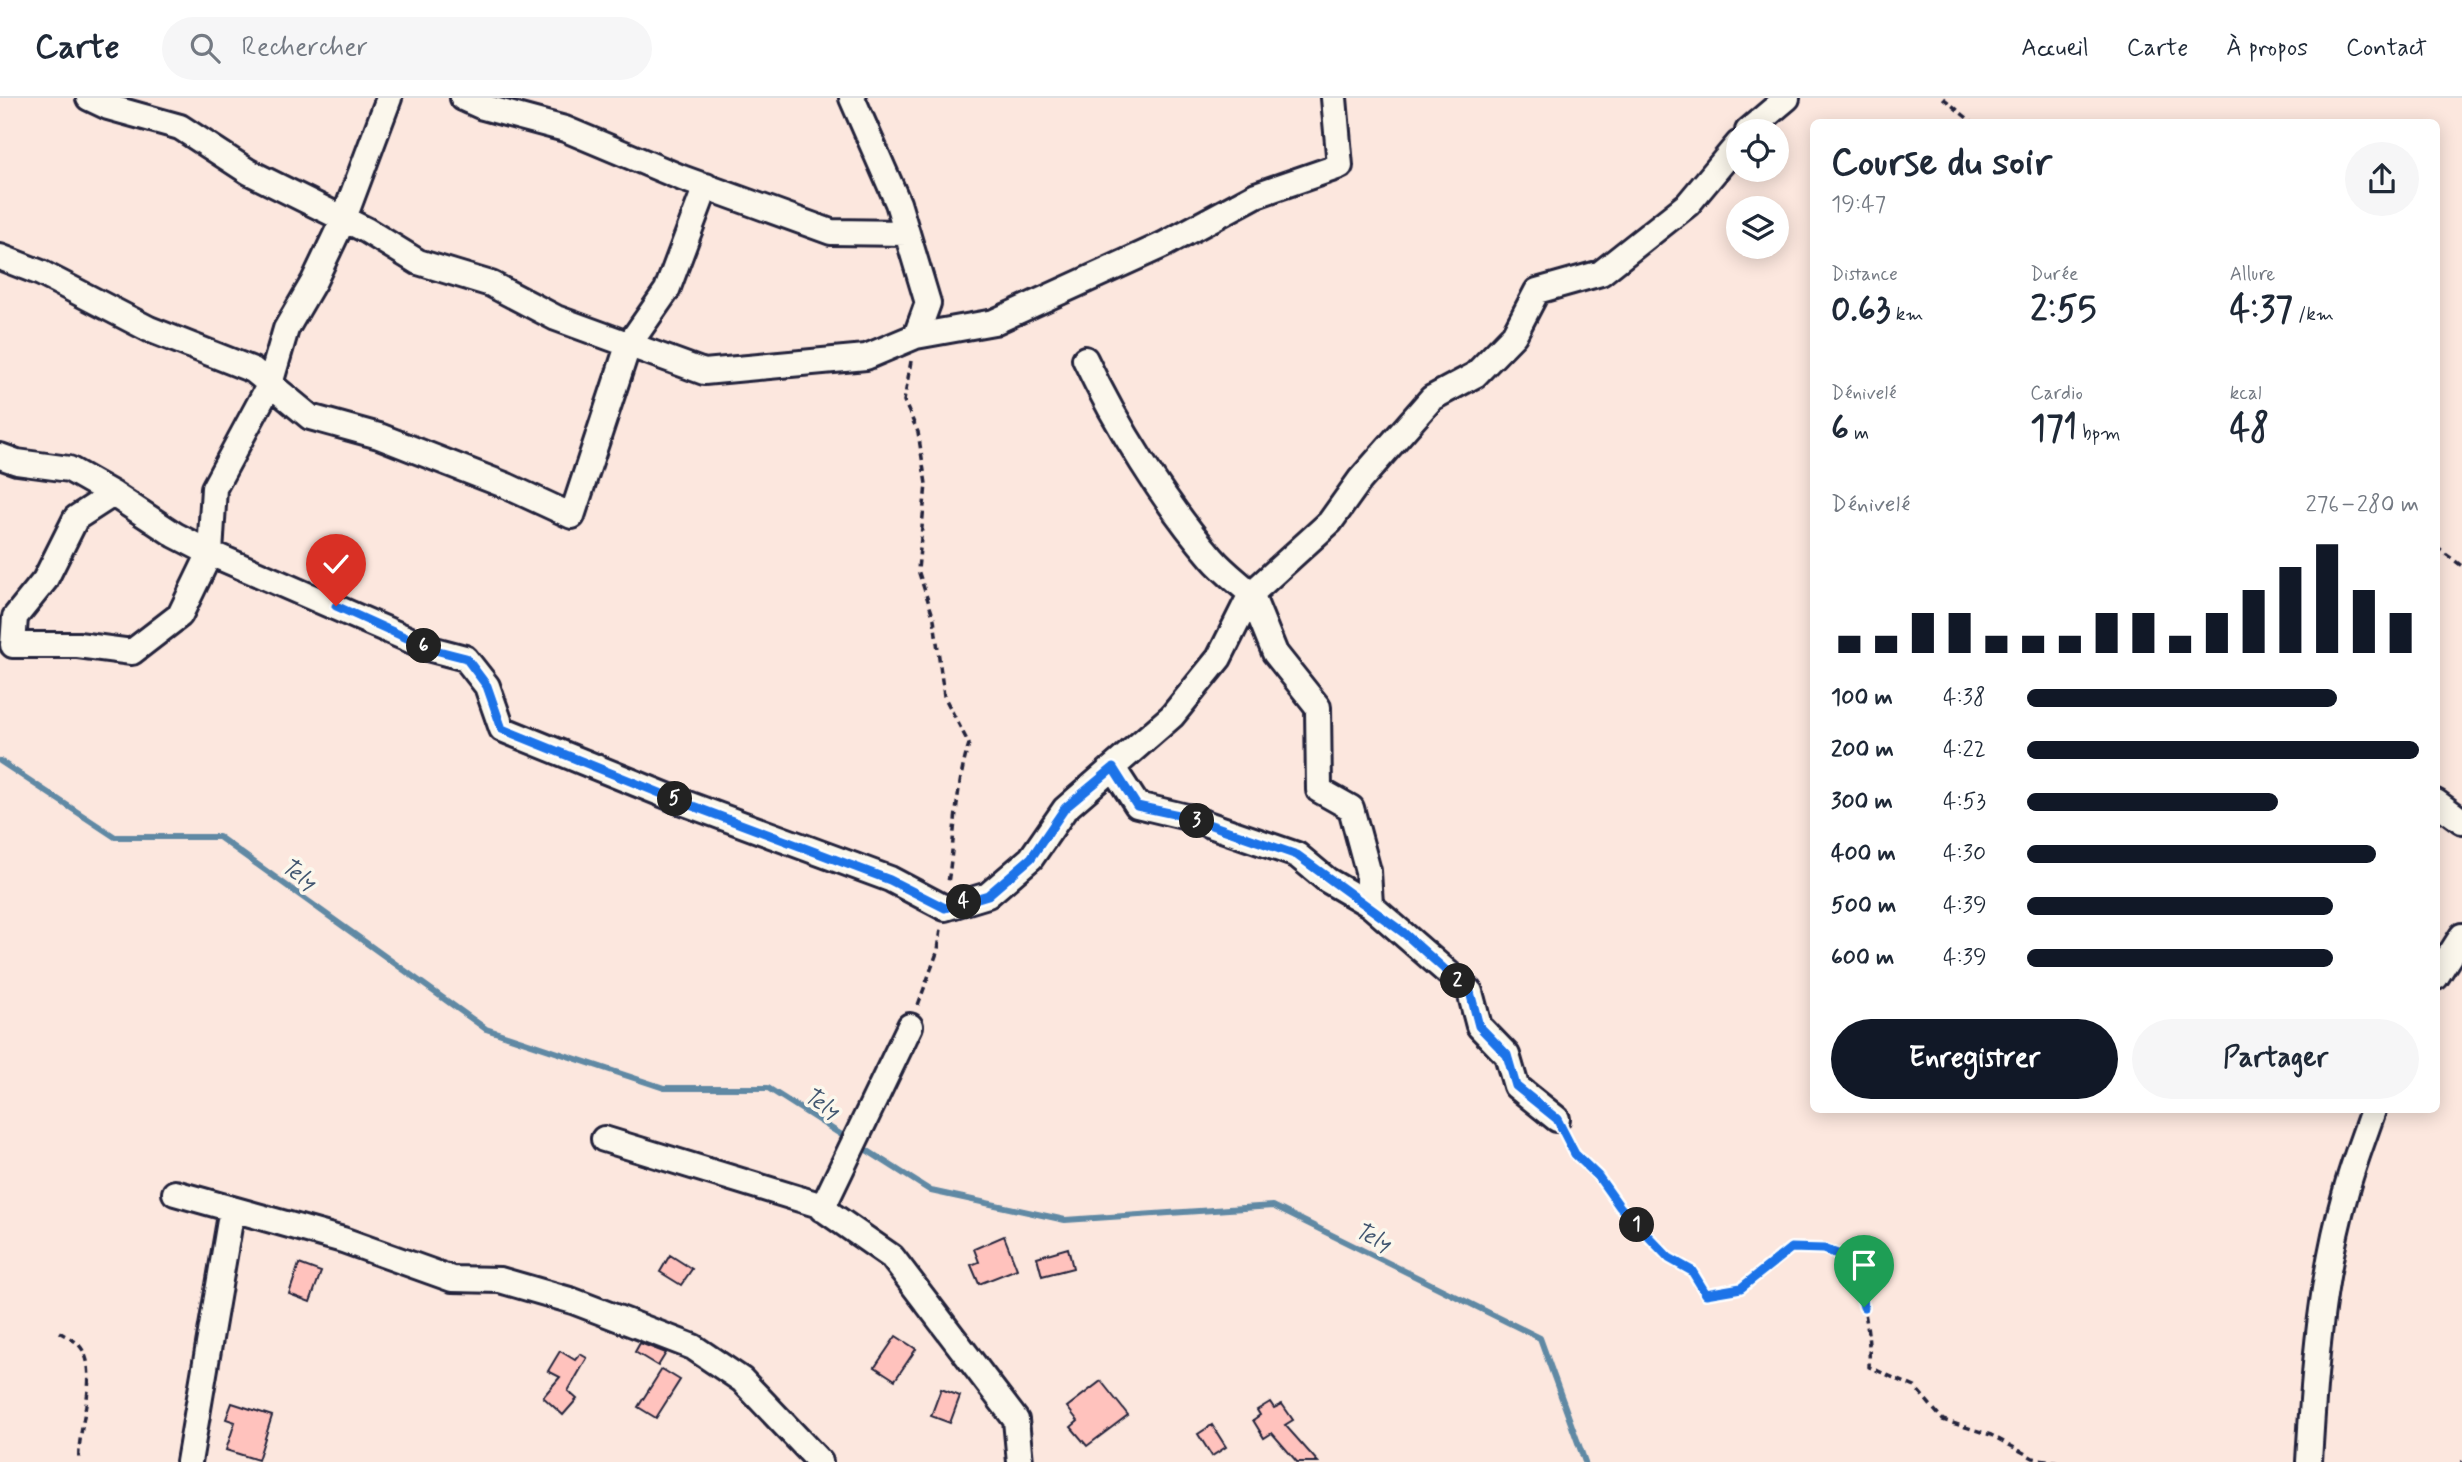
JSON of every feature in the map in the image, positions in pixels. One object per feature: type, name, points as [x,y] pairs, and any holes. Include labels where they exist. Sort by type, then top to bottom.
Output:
[{"type":"street","points":[[89,98],[108,107],[180,127],[249,172],[344,219],[418,262],[491,284],[556,318],[704,372],[866,357],[916,336],[994,322],[1163,245],[1256,195],[1340,166],[1334,98]]},
{"type":"street","points":[[113,494],[76,518],[45,580],[15,617],[13,645],[78,645],[132,652],[180,615],[210,553],[214,488],[270,384],[286,329],[314,281],[344,219],[389,98]]},
{"type":"street","points":[[463,98],[483,107],[565,129],[706,187],[831,232],[907,233]]},
{"type":"street","points":[[852,98],[898,203],[928,303],[916,336]]},
{"type":"street","points":[[1762,119],[1787,98]]},
{"type":"street","points":[[0,456],[17,462],[69,469],[175,535],[210,553],[431,649],[466,658],[487,686],[502,729],[682,802],[878,875],[945,908],[988,895],[1031,858],[1065,808],[1172,716],[1219,658],[1251,594],[1330,522],[1360,480],[1432,398],[1475,375],[1514,335],[1537,291],[1601,272],[1688,204],[1726,158]]},
{"type":"street","points":[[0,257],[66,285],[149,329],[253,370],[310,417],[391,441],[507,486],[572,516],[628,346],[667,290],[706,187]]},
{"type":"street","points":[[1085,359],[1107,404],[1178,514],[1213,559],[1251,594],[1275,653],[1318,707],[1319,790],[1351,808],[1368,871],[1370,905]]},
{"type":"street","points":[[1113,768],[1137,806],[1188,817],[1297,855],[1327,880],[1370,905],[1470,992],[1479,1026],[1507,1055],[1516,1086],[1557,1119]]},
{"type":"street","points":[[2440,805],[2462,821]]},
{"type":"street","points":[[2440,971],[2462,936]]},
{"type":"street","points":[[822,1209],[910,1026]]},
{"type":"street","points":[[2309,1462],[2314,1380],[2325,1295],[2345,1193],[2372,1113]]},
{"type":"street","points":[[604,1139],[816,1204],[892,1257],[1016,1420],[1020,1462]]},
{"type":"street","points":[[175,1193],[343,1240],[452,1279],[500,1280],[573,1301],[693,1347],[741,1380],[820,1462]]},
{"type":"street","points":[[189,1462],[232,1209]]},
{"type":"path","points":[[1942,98],[1968,119]]},
{"type":"path","points":[[910,1026],[938,950],[956,832],[959,776],[969,744],[944,696],[934,619],[918,570],[926,484],[918,432],[904,401],[916,336]]},
{"type":"path","points":[[2440,550],[2462,566]]},
{"type":"path","points":[[1557,1119],[1575,1154],[1598,1176],[1620,1207],[1669,1258],[1692,1271],[1706,1294],[1741,1288],[1791,1248],[1824,1249],[1851,1259],[1864,1307],[1870,1348],[1869,1367],[1915,1387],[1943,1420],[1991,1435],[2033,1458],[2059,1462]]},
{"type":"path","points":[[59,1332],[79,1345],[91,1372],[77,1443],[79,1462]]},
{"type":"building","points":[[1004,1236],[1017,1269],[979,1284],[971,1265],[979,1262],[974,1249]]},
{"type":"building","points":[[1068,1248],[1073,1268],[1042,1276],[1037,1257]]},
{"type":"building","points":[[670,1255],[692,1269],[681,1285],[660,1272]]},
{"type":"building","points":[[299,1264],[321,1272],[310,1302],[289,1294]]},
{"type":"building","points":[[896,1336],[916,1349],[895,1380],[875,1367]]},
{"type":"building","points":[[640,1343],[666,1353],[658,1366],[635,1352]]},
{"type":"building","points":[[560,1351],[575,1360],[580,1354],[587,1358],[568,1391],[577,1399],[563,1415],[543,1397],[560,1377],[548,1371]]},
{"type":"building","points":[[662,1369],[680,1380],[656,1418],[638,1407]]},
{"type":"building","points":[[1101,1381],[1128,1415],[1087,1446],[1071,1427],[1078,1421],[1067,1407]]},
{"type":"building","points":[[941,1389],[960,1396],[950,1423],[931,1416]]},
{"type":"building","points":[[1270,1402],[1274,1408],[1282,1404],[1293,1420],[1285,1425],[1318,1462],[1297,1462],[1272,1433],[1264,1438],[1253,1420],[1260,1415],[1257,1410]]},
{"type":"building","points":[[232,1403],[272,1416],[258,1460],[226,1450],[235,1422],[226,1419]]},
{"type":"building","points":[[1212,1425],[1226,1447],[1212,1456],[1198,1434]]},
{"type":"waterway","name":"Tely","points":[[0,761],[115,837],[219,837],[486,1029],[664,1088],[768,1088],[848,1139]]},
{"type":"waterway","name":"Tely","points":[[857,1144],[931,1191],[1065,1220],[1273,1206],[1540,1338],[1585,1462]]},
{"type":"route","points":[[336,606],[431,649],[466,658],[487,686],[502,729],[572,755],[682,802],[890,880],[945,908],[988,895],[1031,858],[1065,808],[1113,768],[1125,783],[1137,806],[1188,817],[1297,855],[1327,880],[1370,905],[1441,965],[1470,992],[1479,1026],[1507,1055],[1516,1086],[1557,1119],[1575,1154],[1598,1176],[1620,1207],[1669,1258],[1692,1271],[1706,1294],[1741,1288],[1791,1248],[1824,1249],[1851,1259],[1864,1307]]}]
